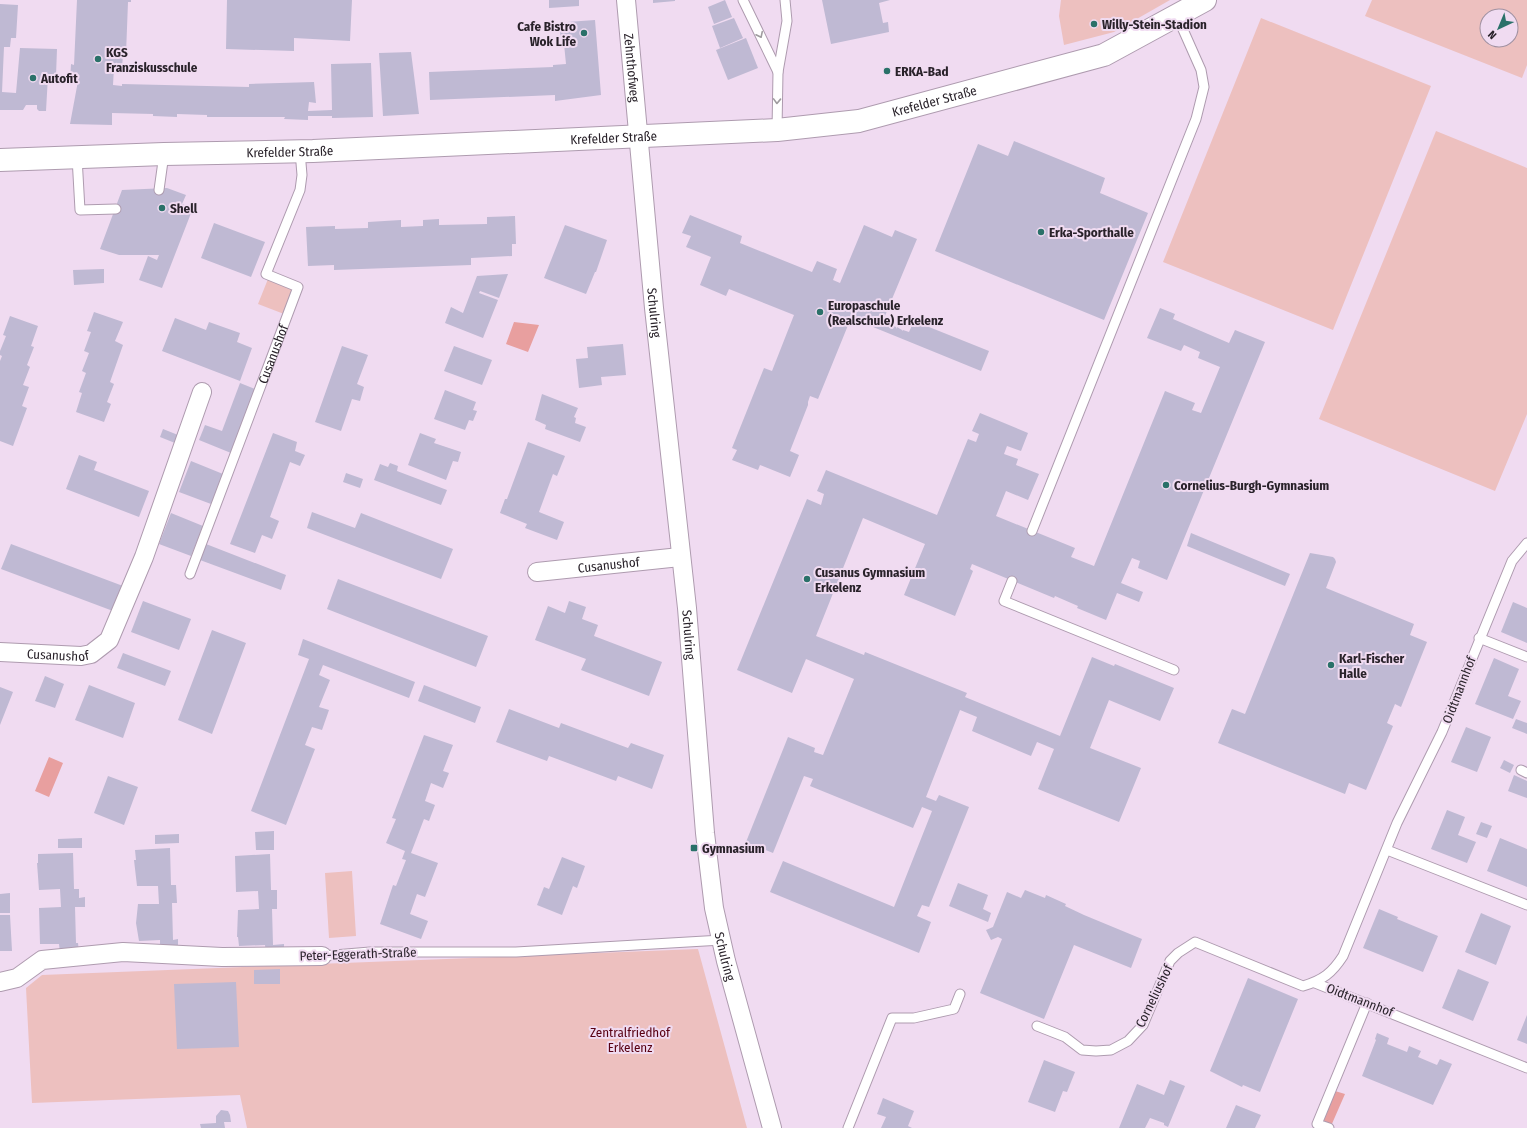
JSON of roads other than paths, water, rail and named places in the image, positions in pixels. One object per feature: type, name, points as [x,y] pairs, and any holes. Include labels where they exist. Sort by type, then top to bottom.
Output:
[{"type":"main road","name":"Krefelder Straße","points":[[0,160],[300,151],[777,130],[859,121],[1104,55],[1205,0]]},
{"type":"street","name":"Zehnthofweg","points":[[626,0],[638,135]]},
{"type":"street","name":"Schulring","points":[[638,135],[680,557],[687,608],[705,833],[714,908],[772,1128]]},
{"type":"street","name":"Cusanushof","points":[[0,652],[81,656],[91,654],[109,640],[144,557],[202,392]]},
{"type":"street","name":"Cusanushof","points":[[537,572],[680,557]]},
{"type":"street","name":"Peter-Eggerath-Straße","points":[[0,982],[17,978],[42,960],[116,953],[222,957],[322,956]]},
{"type":"lane","points":[[743,0],[778,72]]},
{"type":"lane","points":[[777,130],[778,72],[787,21],[785,0]]},
{"type":"lane","points":[[1032,531],[1196,119],[1204,87],[1201,70],[1177,15]]},
{"type":"lane","name":"Cusanushof","points":[[190,574],[298,287],[266,274],[300,190],[302,175],[300,151]]},
{"type":"lane","points":[[159,190],[164,154]]},
{"type":"lane","points":[[77,157],[80,210],[116,209]]},
{"type":"lane","name":"Oidtmannhof","points":[[1315,982],[1333,971],[1343,956],[1397,823],[1442,732],[1479,638],[1512,561],[1527,544]]},
{"type":"lane","points":[[1012,581],[1004,601],[1174,670]]},
{"type":"lane","points":[[1479,638],[1527,657]]},
{"type":"lane","points":[[1387,850],[1527,905]]},
{"type":"lane","name":"Peter-Eggerath-Straße","points":[[322,956],[370,952],[516,952],[722,940]]},
{"type":"lane","name":"Corneliushof","points":[[1037,1026],[1065,1038],[1082,1050],[1111,1050],[1128,1041],[1143,1025],[1170,962],[1178,953],[1195,942],[1302,986],[1315,982]]},
{"type":"lane","name":"Oidtmannhof","points":[[1315,982],[1527,1068]]},
{"type":"lane","points":[[848,1128],[892,1018],[914,1018],[954,1009],[960,994]]},
{"type":"lane","points":[[1329,1128],[1317,1124],[1367,1003]]},
{"type":"place","name":"Willy-Stein-Stadion","points":[[1094,24]]},
{"type":"place","name":"Cafe Bistro Wok Life","points":[[584,33]]},
{"type":"place","name":"KGS Franziskusschule","points":[[98,59]]},
{"type":"place","name":"ERKA-Bad","points":[[887,71]]},
{"type":"place","name":"Autofit","points":[[33,78]]},
{"type":"place","name":"Shell","points":[[162,208]]},
{"type":"place","name":"Erka-Sporthalle","points":[[1041,232]]},
{"type":"place","name":"Europaschule (Realschule) Erkelenz","points":[[820,312]]},
{"type":"place","name":"Cornelius-Burgh-Gymnasium","points":[[1166,485]]},
{"type":"place","name":"Cusanus Gymnasium Erkelenz","points":[[807,579]]},
{"type":"place","name":"Karl-Fischer Halle","points":[[1331,665]]},
{"type":"place","name":"Gymnasium","points":[[694,848]]},
{"type":"park label","name":"Zentralfriedhof Erkelenz","points":[[630,1040]]}]
